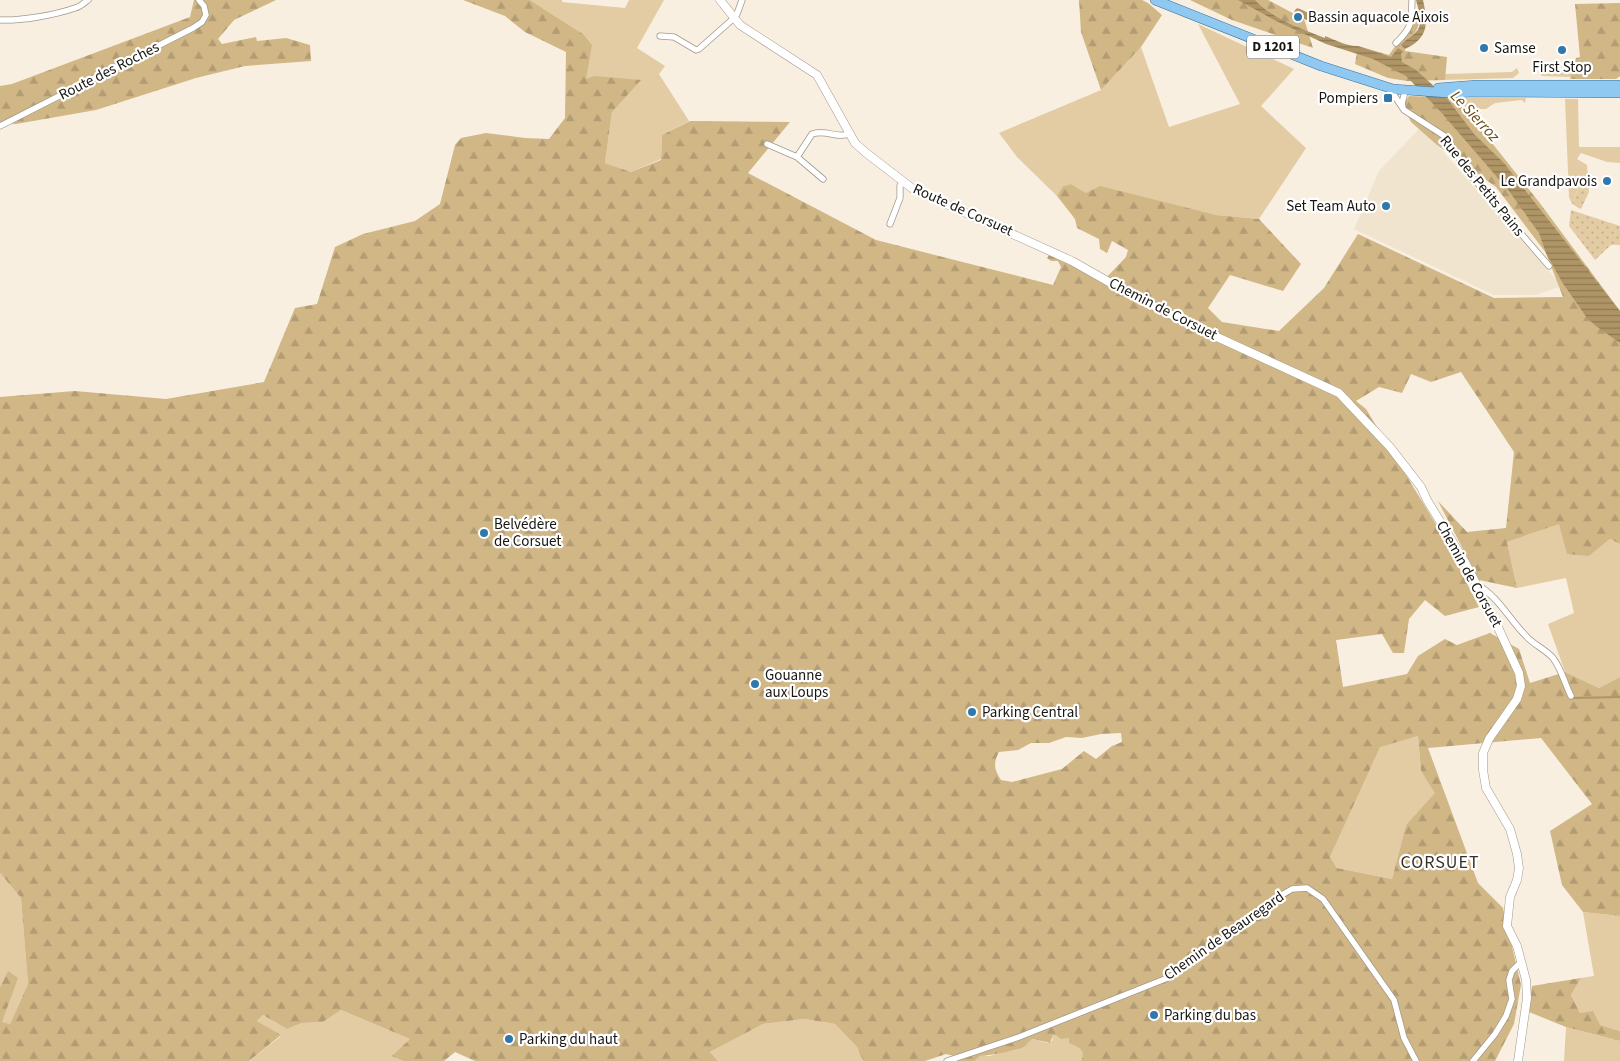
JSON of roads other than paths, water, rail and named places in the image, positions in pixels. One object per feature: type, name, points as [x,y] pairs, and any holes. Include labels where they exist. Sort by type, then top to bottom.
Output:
[{"type":"main road","name":"D 1201","points":[[1155,0],[1321,66],[1393,90],[1405,92],[1418,90],[1489,92],[1569,85],[1620,86]]},
{"type":"main road","name":"D 1201","points":[[1165,0],[1323,62],[1418,90]]},
{"type":"main road","name":"D 1201","points":[[1447,91],[1477,84],[1620,94]]},
{"type":"street","points":[[0,20],[12,20],[77,8],[88,0]]},
{"type":"street","name":"Route des Roches","points":[[0,126],[193,28],[202,22],[206,15],[200,0]]},
{"type":"street","name":"Route de Corsuet","points":[[720,0],[735,16],[740,25],[817,75],[849,134],[865,152],[902,182],[913,189],[1072,261]]},
{"type":"street","points":[[660,36],[674,37],[696,50],[699,49],[735,16],[742,0]]},
{"type":"street","points":[[1396,44],[1408,31],[1411,24],[1412,0]]},
{"type":"street","name":"Rue des Petits Pains","points":[[1393,90],[1394,95],[1404,110],[1446,137],[1466,170],[1549,266]]},
{"type":"street","points":[[1404,110],[1402,103],[1405,92]]},
{"type":"street","points":[[797,157],[812,134],[824,132],[841,136],[849,134]]},
{"type":"street","points":[[767,144],[797,157],[823,179]]},
{"type":"street","points":[[890,224],[900,198],[902,182]]},
{"type":"street","name":"Chemin de Corsuet","points":[[1072,261],[1192,326],[1338,393],[1390,447],[1421,487],[1476,584],[1519,673],[1520,686],[1517,699],[1489,739],[1483,753],[1486,788],[1510,829],[1519,868],[1517,880],[1510,897],[1507,926],[1517,946],[1526,980],[1527,998],[1518,1061]]},
{"type":"street","points":[[1476,584],[1488,590],[1524,635],[1554,659],[1572,696]]},
{"type":"street","name":"Chemin de Beauregard","points":[[947,1061],[1019,1036],[1170,977],[1276,899],[1292,889],[1307,888],[1323,900],[1394,1000],[1404,1038],[1416,1061]]},
{"type":"street","points":[[1473,1061],[1495,1034],[1506,1016],[1512,1000],[1510,980],[1512,971],[1521,962]]},
{"type":"waterway","points":[[1298,12],[1315,20]]},
{"type":"waterway","points":[[1573,698],[1620,697]]},
{"type":"place","name":"Bassin aquacole Aixois","points":[[1298,17]]},
{"type":"place","name":"Samse","points":[[1484,48]]},
{"type":"place","name":"First Stop","points":[[1562,50]]},
{"type":"place","name":"Pompiers","points":[[1388,98]]},
{"type":"place","name":"Le Grandpavois","points":[[1607,181]]},
{"type":"place","name":"Set Team Auto","points":[[1386,206]]},
{"type":"place","name":"Belvédère de Corsuet","points":[[484,533]]},
{"type":"place","name":"Gouanne aux Loups","points":[[755,684]]},
{"type":"place","name":"Parking Central","points":[[972,712]]},
{"type":"place","name":"Parking du bas","points":[[1154,1015]]},
{"type":"place","name":"Parking du haut","points":[[509,1039]]},
{"type":"district","name":"CORSUET","points":[[1440,862]]},
{"type":"water label","name":"Le Sierroz","points":[[1475,116]]}]
